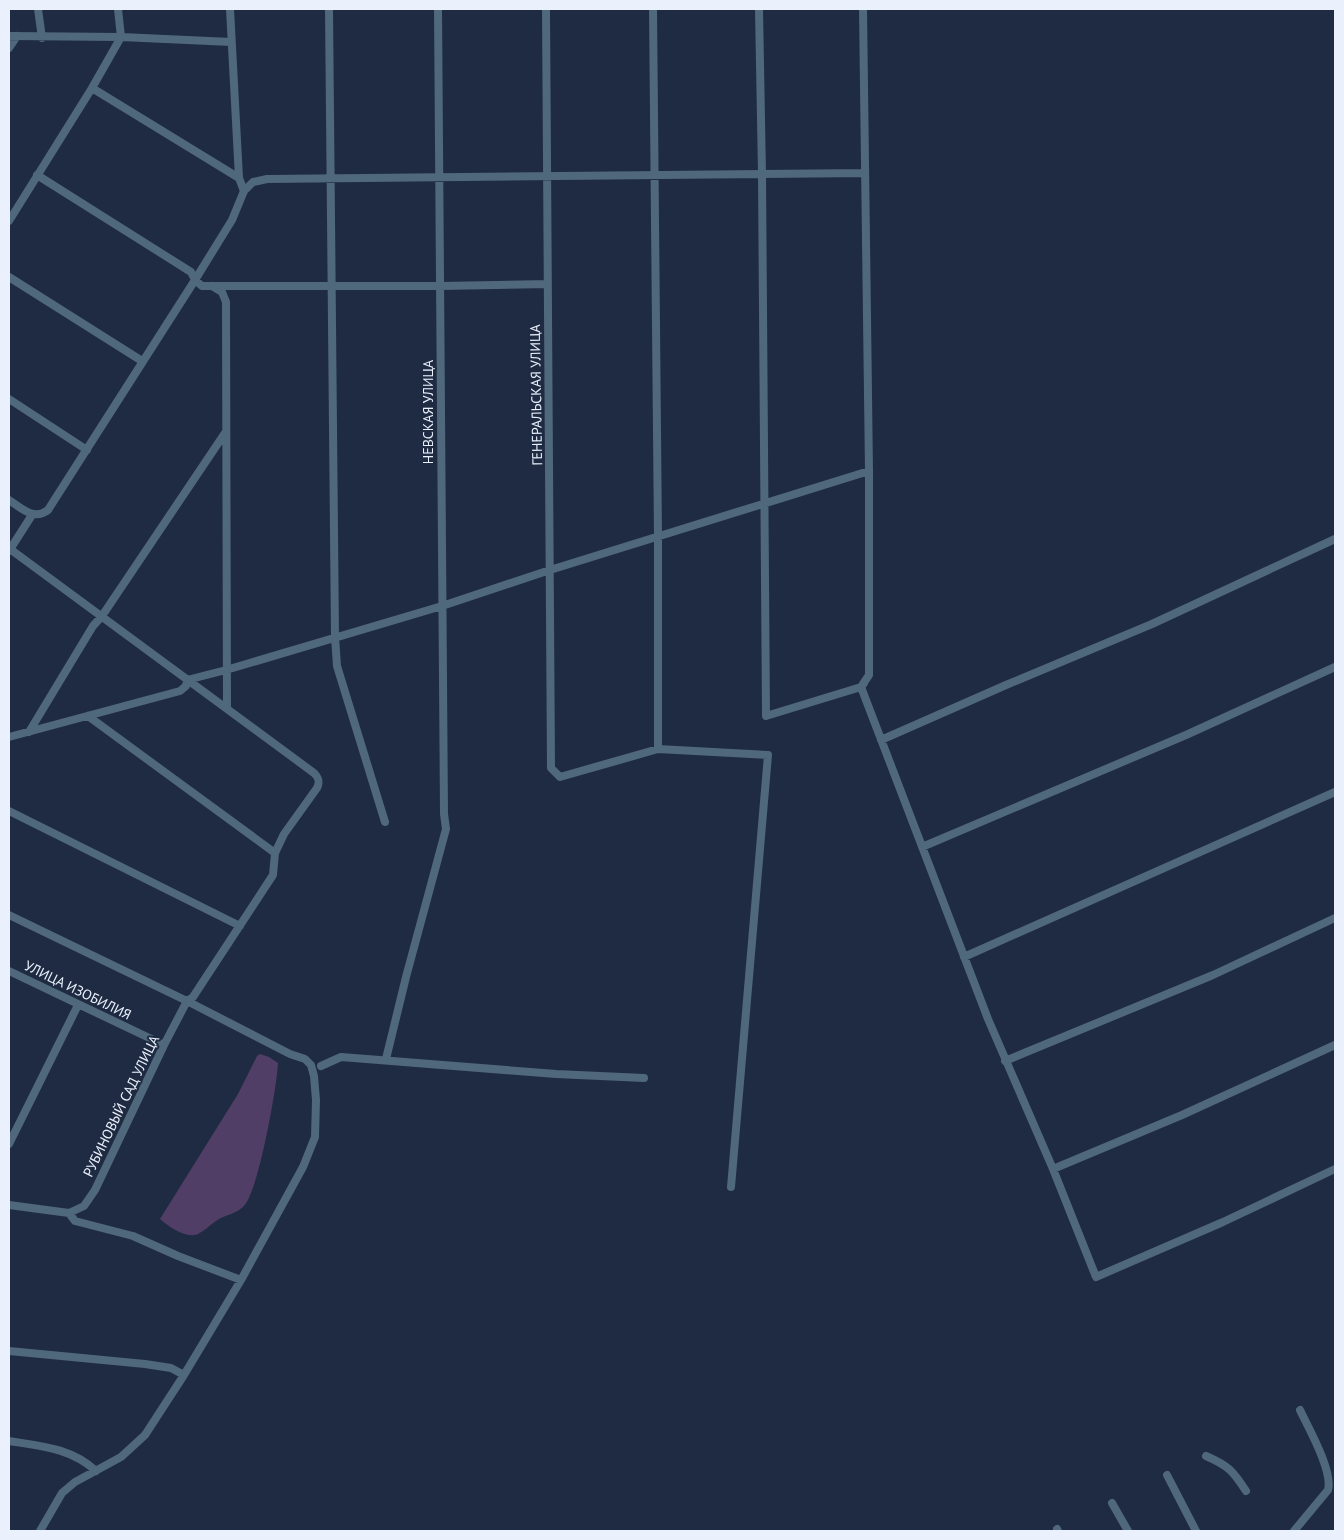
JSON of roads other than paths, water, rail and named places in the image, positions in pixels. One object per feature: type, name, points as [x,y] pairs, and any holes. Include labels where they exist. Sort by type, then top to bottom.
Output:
[{"type":"street","points":[[38,9],[42,38]]},
{"type":"street","points":[[9,221],[92,88],[121,37],[118,9]]},
{"type":"street","points":[[230,9],[239,178],[244,191]]},
{"type":"street","points":[[330,9],[335,637],[337,666],[385,822]]},
{"type":"street","name":"НЕВСКАЯ УЛИЦА","points":[[386,1060],[406,977],[446,829],[444,814],[438,9]]},
{"type":"street","name":"ГЕНЕРАЛЬСКАЯ УЛИЦА","points":[[546,9],[551,768],[560,777],[658,749]]},
{"type":"street","points":[[653,9],[658,749],[768,755],[731,1187]]},
{"type":"street","points":[[759,9],[766,716],[860,687],[869,675],[869,471],[863,9]]},
{"type":"street","points":[[9,48],[13,36],[42,38],[121,37],[231,42]]},
{"type":"street","points":[[92,88],[239,178]]},
{"type":"street","points":[[9,500],[32,515],[43,514],[48,510],[232,220],[244,191],[253,182],[267,179],[330,178],[864,174]]},
{"type":"street","points":[[37,175],[191,272],[195,280],[202,286],[547,284]]},
{"type":"street","points":[[9,277],[142,361]]},
{"type":"street","points":[[212,286],[222,292],[226,302],[227,708]]},
{"type":"street","points":[[9,399],[87,450]]},
{"type":"street","points":[[29,732],[93,626],[102,616],[225,433]]},
{"type":"street","points":[[187,680],[442,606],[550,570],[869,471]]},
{"type":"street","points":[[32,515],[9,550],[227,708]]},
{"type":"street","points":[[881,740],[1152,624],[1335,539]]},
{"type":"street","points":[[922,847],[1186,735],[1335,666]]},
{"type":"street","points":[[9,737],[180,691],[186,686],[187,680]]},
{"type":"street","points":[[860,687],[1005,1061],[1053,1169],[1096,1277],[1223,1222],[1335,1169]]},
{"type":"street","name":"РУБИНОВЫЙ САД УЛИЦА","points":[[69,1213],[84,1206],[95,1190],[187,1001],[193,998],[273,875],[275,853],[284,834],[319,783],[318,776],[227,708]]},
{"type":"street","points":[[88,716],[275,853]]},
{"type":"street","points":[[964,958],[1335,792]]},
{"type":"street","points":[[9,811],[240,926]]},
{"type":"street","points":[[9,915],[187,1001],[290,1054],[305,1058],[313,1070],[316,1100],[315,1137],[303,1167],[241,1280],[184,1375],[145,1435],[121,1458],[75,1482],[62,1493],[40,1531]]},
{"type":"street","points":[[1005,1061],[1213,975],[1335,918]]},
{"type":"street","name":"УЛИЦА ИЗОБИЛИЯ","points":[[9,971],[164,1045]]},
{"type":"street","points":[[9,1144],[78,1005]]},
{"type":"street","points":[[1053,1169],[1182,1115],[1335,1046]]},
{"type":"street","points":[[321,1066],[341,1057],[556,1074],[644,1078]]},
{"type":"street","points":[[9,1205],[69,1213],[74,1221],[133,1236],[178,1256],[241,1280]]},
{"type":"street","points":[[9,1351],[144,1364],[171,1368],[184,1375]]},
{"type":"street","points":[[1294,1531],[1328,1490],[1329,1484],[1326,1467],[1300,1410]]},
{"type":"street","points":[[9,1441],[62,1450],[79,1457],[96,1471]]},
{"type":"street","points":[[1206,1456],[1222,1463],[1234,1472],[1246,1491]]},
{"type":"street","points":[[1167,1476],[1196,1531]]},
{"type":"street","points":[[1112,1503],[1128,1531]]}]
